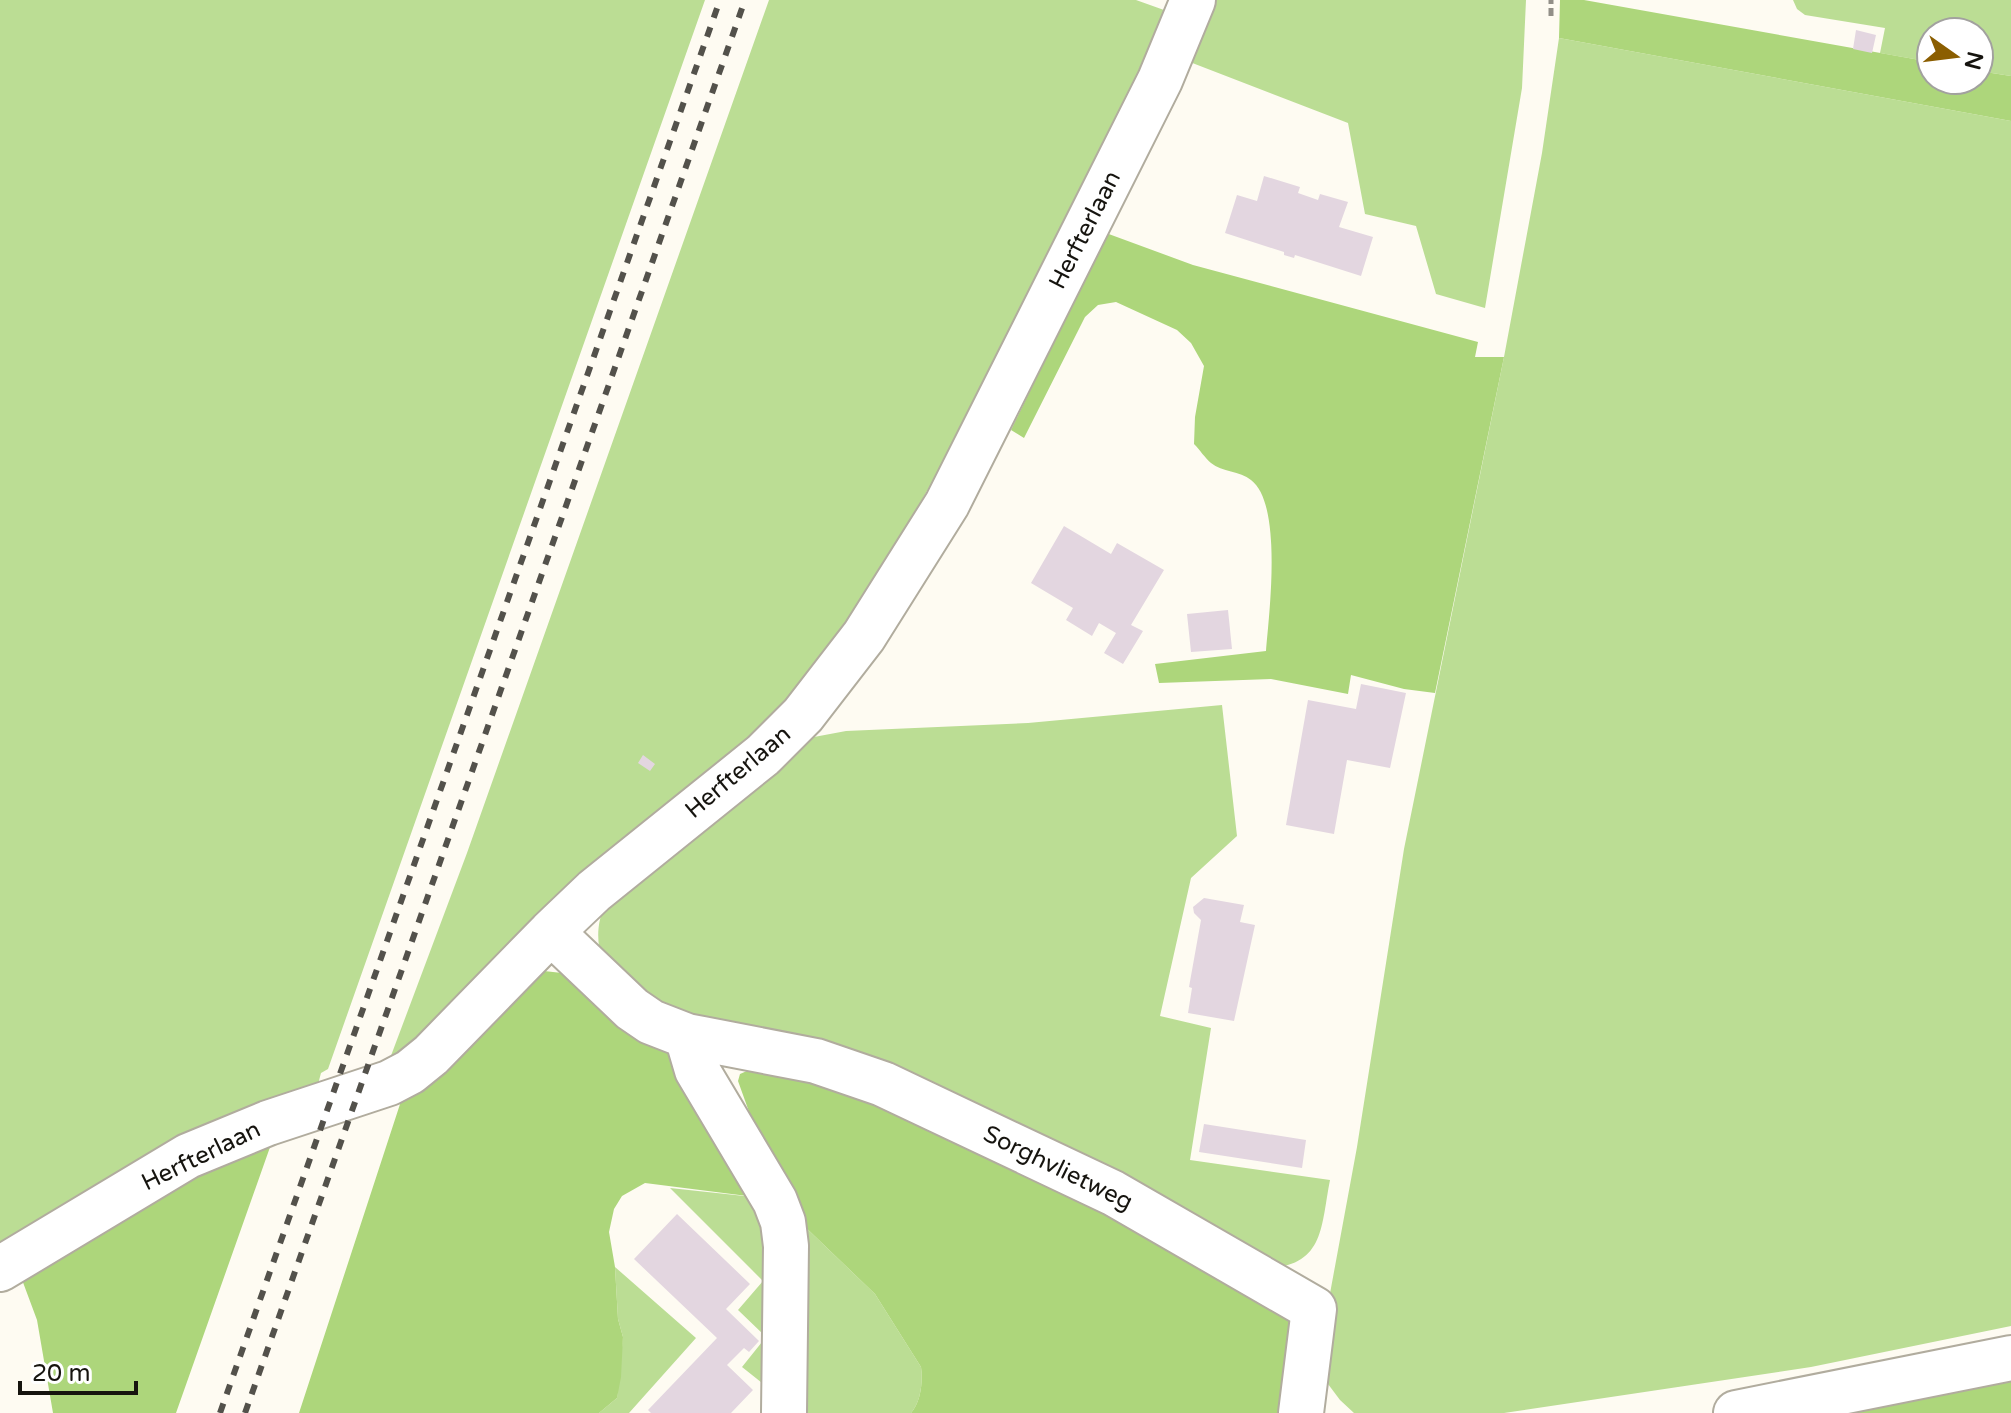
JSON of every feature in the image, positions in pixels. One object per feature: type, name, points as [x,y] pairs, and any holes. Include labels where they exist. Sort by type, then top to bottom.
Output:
[{"type":"street","name":"Herfterlaan","points":[[0,1269],[188,1156],[268,1123],[389,1083],[410,1072],[431,1055],[594,891],[763,755],[803,715],[864,636],[947,504],[1160,80],[1193,0]]},
{"type":"street","name":"Sorghvlietweg","points":[[551,932],[632,1009],[651,1022],[687,1036],[816,1061],[883,1084],[1113,1193],[1314,1309],[1301,1413]]},
{"type":"street","points":[[687,1036],[697,1070],[775,1201],[783,1222],[786,1246],[784,1413]]},
{"type":"street","points":[[1736,1413],[2011,1358]]},
{"type":"path","points":[[1551,0],[1551,16]]},
{"type":"green space","points":[[0,0],[705,0],[328,1069],[321,1073],[317,1088],[212,1121],[0,1247]]},
{"type":"green space","points":[[769,0],[1136,0],[1164,10],[1097,169],[984,393],[863,601],[785,708],[386,1069],[467,853]]},
{"type":"green space","points":[[1209,0],[1526,0],[1522,88],[1485,308],[1436,294],[1416,226],[1365,214],[1348,123],[1182,59]]},
{"type":"green space","points":[[1560,0],[1584,0],[1915,59],[1915,96],[1995,96],[1995,74],[2011,76],[2011,121],[1559,38]]},
{"type":"green space","points":[[1793,0],[2011,0],[2011,76],[1995,74],[1995,16],[1915,16],[1915,59],[1880,53],[1885,28],[1805,15],[1797,9]]},
{"type":"green space","points":[[1559,38],[2011,121],[2011,1326],[1811,1367],[1504,1413],[1354,1413],[1325,1380],[1324,1326],[1357,1147],[1404,849],[1504,357],[1542,153]]},
{"type":"green space","points":[[1106,233],[1193,265],[1478,342],[1475,357],[1504,357],[1435,693],[1404,689],[1351,675],[1348,694],[1271,679],[1159,683],[1155,664],[1266,651],[1271,535],[1261,493],[1251,480],[1215,466],[1194,444],[1195,417],[1204,366],[1191,343],[1177,330],[1116,302],[1098,305],[1085,317],[1024,438],[1011,430]]},
{"type":"green space","points":[[1222,705],[1237,836],[1191,878],[1160,1016],[1211,1028],[1190,1160],[1330,1180],[1317,1240],[1311,1251],[1287,1265],[1269,1268],[693,1027],[602,960],[598,931],[606,902],[796,746],[814,737],[846,731],[1028,723]]},
{"type":"green space","points":[[544,971],[571,974],[651,1037],[677,1062],[763,1198],[645,1183],[622,1196],[614,1209],[609,1232],[618,1319],[623,1337],[621,1377],[617,1398],[599,1413],[299,1413],[403,1095],[520,986]]},
{"type":"green space","points":[[756,1067],[833,1087],[1068,1185],[1295,1312],[1282,1413],[911,1413],[920,1391],[921,1367],[875,1294],[799,1221],[757,1134],[738,1081],[740,1074]]},
{"type":"green space","points":[[275,1133],[176,1413],[53,1413],[37,1320],[21,1277],[87,1235]]},
{"type":"green space","points":[[670,1188],[763,1198],[776,1394],[742,1367],[766,1337],[738,1310],[763,1281]]},
{"type":"green space","points":[[799,1221],[875,1294],[921,1367],[920,1391],[911,1413],[795,1413]]},
{"type":"green space","points":[[615,1267],[696,1338],[629,1413],[599,1413],[617,1398],[623,1337],[618,1319]]},
{"type":"green space","points":[[2011,1372],[2011,1413],[1808,1413]]},
{"type":"building","points":[[1856,30],[1876,35],[1872,53],[1853,49]]},
{"type":"building","points":[[1264,176],[1300,187],[1298,193],[1318,200],[1320,194],[1348,202],[1339,227],[1373,237],[1361,276],[1295,255],[1294,258],[1284,255],[1284,252],[1225,233],[1237,195],[1257,201]]},
{"type":"building","points":[[1064,526],[1111,554],[1117,543],[1164,570],[1131,625],[1143,631],[1123,664],[1104,653],[1116,633],[1099,623],[1092,636],[1066,620],[1073,608],[1031,583]]},
{"type":"building","points":[[1228,610],[1232,649],[1191,652],[1187,614]]},
{"type":"building","points":[[1361,684],[1406,693],[1390,768],[1347,760],[1334,834],[1286,825],[1308,700],[1356,709]]},
{"type":"building","points":[[643,755],[655,764],[650,771],[638,763]]},
{"type":"building","points":[[1204,898],[1244,905],[1240,922],[1255,925],[1234,1021],[1188,1013],[1192,988],[1189,987],[1201,920],[1193,907]]},
{"type":"building","points":[[1204,1124],[1306,1140],[1302,1168],[1199,1152]]},
{"type":"building","points":[[677,1214],[750,1284],[726,1309],[759,1341],[749,1352],[744,1348],[727,1365],[753,1390],[731,1413],[651,1413],[648,1410],[717,1338],[634,1259]]},
{"type":"railway","points":[[220,1413],[720,0]]},
{"type":"railway","points":[[245,1413],[745,0]]}]
